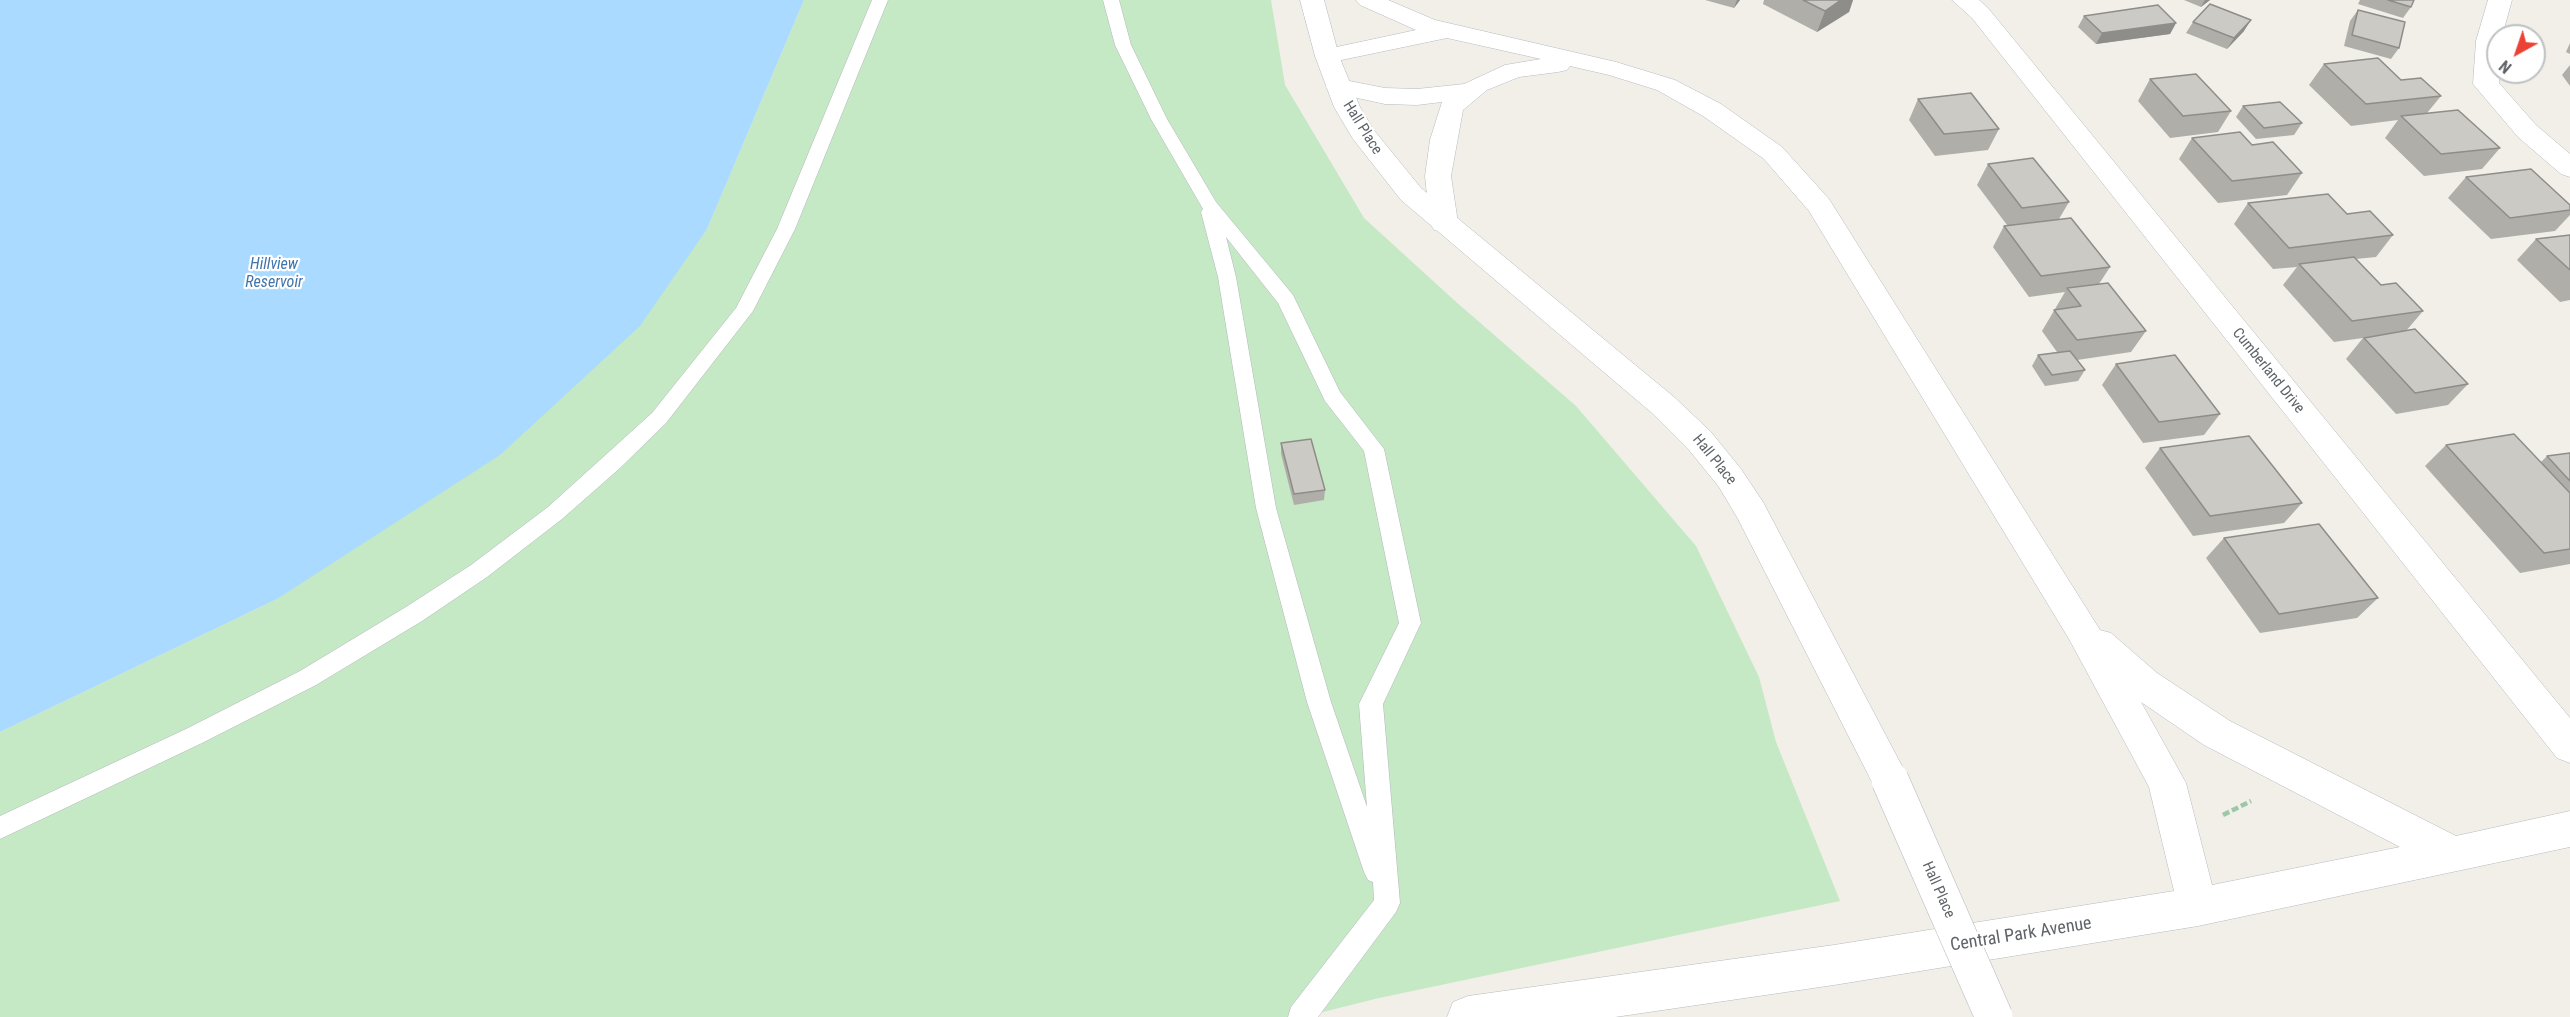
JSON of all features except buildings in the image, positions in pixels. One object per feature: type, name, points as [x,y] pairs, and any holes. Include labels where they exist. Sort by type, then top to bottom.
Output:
[{"type":"main road","name":"Hall Place","points":[[1312,0],[1327,56],[1339,87],[1362,133],[1411,194],[1663,405],[1700,441],[1730,478],[1751,511],[1890,780],[1994,1017]]},
{"type":"main road","points":[[1368,0],[1427,26],[1616,69],[1666,86],[1712,110],[1773,153],[1819,205],[2081,629],[2167,783],[2198,907]]},
{"type":"main road","name":"Cumberland Drive","points":[[1964,0],[1980,13],[2570,746]]},
{"type":"main road","points":[[2500,0],[2488,41],[2486,84],[2527,131],[2570,168]]},
{"type":"main road","points":[[1327,56],[1447,31]]},
{"type":"main road","points":[[1444,223],[1438,176],[1451,107],[1478,86],[1514,70],[1583,63]]},
{"type":"main road","points":[[1339,87],[1385,96],[1417,97],[1470,91]]},
{"type":"main road","points":[[2081,629],[2144,684],[2217,734],[2454,855]]},
{"type":"main road","name":"Central Park Avenue","points":[[1468,1017],[1834,965],[2198,907],[2570,829]]},
{"type":"lane","points":[[0,828],[215,726],[308,678],[405,620],[479,571],[555,513],[613,462],[659,418],[744,311],[786,229],[880,0]]},
{"type":"lane","points":[[1111,0],[1122,45],[1159,119],[1209,205],[1286,300],[1332,396],[1374,449],[1410,623],[1371,704],[1387,903],[1301,1017]]},
{"type":"lane","points":[[1209,205],[1227,277],[1266,508],[1319,702],[1387,903]]},
{"type":"path","points":[[2219,817],[2257,798]]},
{"type":"green space","points":[[804,0],[1271,0],[1285,85],[1364,218],[1576,406],[1696,546],[1759,677],[1776,742],[1840,901],[1379,998],[1303,1017],[0,1017],[0,732],[277,599],[707,229]]},
{"type":"water","name":"Hillview Reservoir","points":[[0,0],[804,0],[707,229],[640,326],[500,455],[277,599],[0,732]]}]
